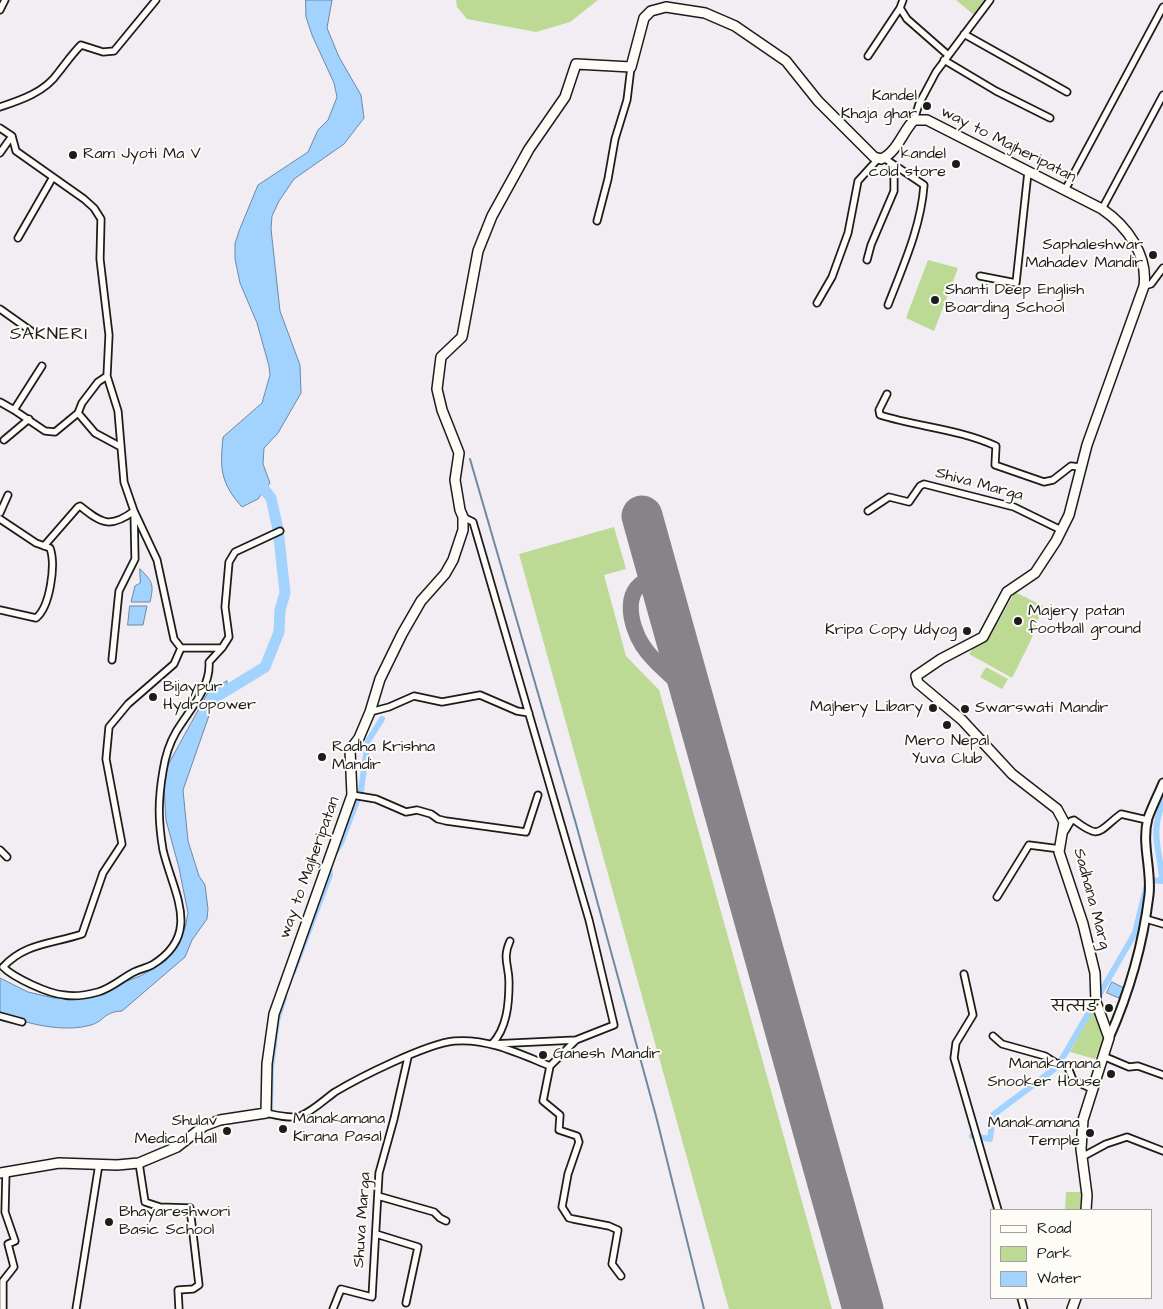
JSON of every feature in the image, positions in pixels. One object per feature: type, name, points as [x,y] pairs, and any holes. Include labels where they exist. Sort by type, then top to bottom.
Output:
[{"type":"main road","points":[[631,67],[644,18],[651,11],[666,8],[705,13],[734,26],[786,62],[836,121],[881,158]]},
{"type":"main road","name":"way to Majheripatan","points":[[266,1113],[267,1064],[274,1014],[352,795],[350,750],[359,738],[370,712],[380,679],[402,634],[420,601],[445,574],[453,560],[463,530],[464,517],[460,510],[455,480],[459,453],[440,404],[437,389],[441,357],[462,337],[478,251],[485,231],[528,149],[565,97],[576,64],[631,67]]},
{"type":"main road","name":"way to Majheripatan","points":[[881,158],[890,154],[904,131],[914,120],[926,120],[1102,209],[1113,217],[1133,240],[1142,262],[1144,286],[1080,467],[1069,515],[1062,530],[1035,573],[1007,592],[983,637],[941,659],[916,676],[918,683],[938,700]]},
{"type":"main road","name":"Sadhana Marg","points":[[938,700],[962,720],[1012,774],[1057,810],[1064,822],[1060,849],[1095,972],[1096,1002],[1109,1038]]},
{"type":"main road","points":[[1086,1209],[1082,1158],[1083,1120],[1109,1038]]},
{"type":"main road","points":[[3,1172],[59,1163],[117,1165],[139,1163],[177,1147],[204,1126],[220,1120],[266,1113]]},
{"type":"street","points":[[0,10],[5,0]]},
{"type":"street","points":[[0,106],[16,102],[48,84],[68,57],[81,45],[103,52],[114,51],[156,0]]},
{"type":"street","points":[[868,56],[900,8],[903,0]]},
{"type":"street","points":[[914,120],[919,104],[944,60],[990,0]]},
{"type":"street","points":[[1065,190],[1163,7]]},
{"type":"street","points":[[900,8],[907,19],[948,54]]},
{"type":"street","points":[[964,34],[1067,92]]},
{"type":"street","points":[[944,60],[996,91],[1050,118]]},
{"type":"street","points":[[597,221],[608,179],[615,139],[627,100],[631,67]]},
{"type":"street","points":[[1102,209],[1163,95]]},
{"type":"street","points":[[0,128],[12,136],[16,151],[94,208],[101,219],[100,259],[109,336],[107,376],[118,412],[124,482],[134,511],[157,560],[174,639],[181,648]]},
{"type":"street","points":[[0,153],[12,136]]},
{"type":"street","points":[[817,303],[832,277],[848,232],[858,181],[881,158],[924,185],[922,207],[916,232],[888,305]]},
{"type":"street","points":[[867,260],[871,245],[894,191],[894,167]]},
{"type":"street","points":[[980,276],[1016,283],[1028,172]]},
{"type":"street","points":[[18,238],[53,177]]},
{"type":"street","points":[[1144,286],[1151,284],[1163,268]]},
{"type":"street","points":[[0,309],[31,332]]},
{"type":"street","points":[[14,410],[42,366]]},
{"type":"street","points":[[0,402],[45,431],[54,432],[78,413],[98,382],[107,376]]},
{"type":"street","points":[[887,394],[879,410],[880,415],[901,422],[922,424],[979,439],[996,446],[995,465],[1044,482],[1053,480],[1070,466],[1080,467]]},
{"type":"street","points":[[78,413],[95,433],[121,447]]},
{"type":"street","points":[[4,440],[29,419]]},
{"type":"street","name":"Shiva Marga","points":[[868,511],[889,497],[908,502],[920,486],[924,484],[1014,507],[1062,530]]},
{"type":"street","points":[[0,513],[8,495]]},
{"type":"street","points":[[44,546],[80,506],[98,521],[109,523],[125,517],[134,511]]},
{"type":"street","points":[[112,660],[119,591],[135,559],[134,511]]},
{"type":"street","points":[[266,1113],[282,1116],[300,1116],[337,1091],[419,1051],[454,1041],[492,1044],[576,1040],[612,1026],[614,1023],[589,920],[473,522],[464,517]]},
{"type":"street","points":[[0,520],[50,548],[53,572],[44,612],[36,618],[0,610]]},
{"type":"street","points":[[181,648],[174,664],[128,704],[109,727],[106,760],[122,844],[103,873],[82,934],[56,943],[28,948],[13,956],[2,967],[42,988],[63,995],[85,995],[100,991],[151,965],[166,954],[178,939],[182,922],[178,896],[164,852],[158,816],[165,758],[175,734],[204,687],[210,673],[209,662],[229,637],[225,607],[229,562],[235,552],[278,532]]},
{"type":"street","points":[[181,648],[222,648]]},
{"type":"street","points":[[370,712],[389,707],[414,696],[442,702],[480,695],[517,711],[529,713]]},
{"type":"street","points":[[1109,1038],[1122,1010],[1146,919],[1150,892],[1147,859],[1148,820],[1163,783]]},
{"type":"street","points":[[352,795],[376,799],[406,812],[417,810],[432,814],[438,819],[446,821],[526,832],[538,795]]},
{"type":"street","points":[[1063,833],[1071,820],[1074,820],[1087,830],[1097,832],[1101,831],[1121,814],[1148,820]]},
{"type":"street","points":[[996,897],[1029,845],[1060,849]]},
{"type":"street","points":[[0,850],[7,857]]},
{"type":"street","points":[[1146,919],[1163,924]]},
{"type":"street","points":[[492,1044],[505,1025],[509,980],[504,959],[510,941]]},
{"type":"street","points":[[964,974],[973,1014],[956,1043],[954,1051],[998,1209]]},
{"type":"street","points":[[0,1016],[22,1022]]},
{"type":"street","points":[[993,1036],[1002,1044],[1045,1056],[1056,1063],[1066,1065],[1073,1080],[1092,1088]]},
{"type":"street","points":[[576,1040],[550,1066],[543,1101],[560,1115],[559,1130],[577,1136],[579,1142],[568,1174],[562,1208],[569,1218],[609,1226],[618,1230],[612,1264],[621,1276]]},
{"type":"street","points":[[492,1044],[550,1066]]},
{"type":"street","points":[[1103,1056],[1129,1068],[1138,1066],[1163,1075]]},
{"type":"street","name":"Shuva Marga","points":[[333,1309],[342,1289],[372,1297],[379,1173],[408,1057]]},
{"type":"street","points":[[1082,1158],[1102,1146],[1127,1137],[1163,1151]]},
{"type":"street","points":[[139,1163],[145,1202],[160,1207],[190,1208],[199,1285],[193,1289],[178,1290],[179,1309]]},
{"type":"street","points":[[76,1309],[99,1164]]},
{"type":"street","points":[[3,1172],[5,1212],[15,1241],[8,1244],[14,1267],[3,1281],[3,1309]]},
{"type":"street","points":[[378,1196],[434,1212],[446,1221]]},
{"type":"street","points":[[376,1234],[418,1247],[406,1303]]},
{"type":"green space","points":[[456,0],[598,0],[570,22],[536,32],[467,19],[457,7]]},
{"type":"green space","points":[[956,0],[984,0],[974,15]]},
{"type":"green space","points":[[928,260],[958,268],[934,331],[906,318]]},
{"type":"green space","points":[[614,527],[626,569],[604,575],[626,656],[659,690],[832,1309],[729,1309],[519,554]]},
{"type":"green space","name":"Majery patan football ground","points":[[1015,592],[1043,606],[1031,640],[1012,678],[969,654],[975,645],[990,636]]},
{"type":"green space","points":[[986,667],[1008,679],[1002,689],[980,677]]},
{"type":"green space","points":[[1093,1008],[1104,1038],[1095,1059],[1070,1052]]},
{"type":"green space","points":[[1066,1192],[1081,1192],[1080,1209],[1065,1209]]},
{"type":"water","points":[[306,0],[332,0],[327,28],[339,57],[361,95],[364,118],[344,144],[294,179],[279,201],[272,216],[271,229],[280,311],[300,365],[301,393],[278,433],[264,448],[263,464],[270,483],[258,499],[242,507],[229,490],[223,475],[223,437],[262,403],[270,375],[257,323],[240,283],[235,259],[235,244],[258,185],[308,152],[318,130],[328,120],[337,97],[334,83],[312,35],[306,17]]},
{"type":"water","points":[[140,569],[148,577],[152,587],[150,602],[131,602],[135,586],[140,583]]},
{"type":"water","points":[[130,606],[147,606],[143,625],[128,625]]},
{"type":"water","points":[[227,681],[228,694],[212,707],[183,790],[188,841],[199,876],[205,885],[208,909],[207,919],[192,940],[185,957],[122,1011],[111,1013],[91,1025],[57,1028],[21,1020],[0,1012],[0,978],[28,992],[54,998],[85,997],[140,976],[153,969],[174,949],[185,928],[188,913],[179,868],[166,820],[163,774],[207,694]]},
{"type":"water","points":[[1112,982],[1124,988],[1119,998],[1107,993]]},
{"type":"waterway","points":[[470,459],[576,824],[656,1116],[704,1309]]},
{"type":"waterway","points":[[216,697],[265,667],[279,632],[280,610],[285,593],[278,529],[271,498],[257,480]]},
{"type":"waterway","points":[[293,972],[330,875],[329,868],[332,857],[341,843],[361,790],[368,741],[382,719]]},
{"type":"waterway","points":[[1062,1059],[1135,933],[1148,880],[1162,881],[1156,833],[1163,802]]},
{"type":"waterway","points":[[270,1111],[271,1068],[277,1021],[284,998]]},
{"type":"waterway","points":[[972,1136],[990,1139],[993,1115],[1057,1067]]},
{"type":"taxiway","points":[[675,635],[677,601],[673,588],[656,579],[645,582],[637,588],[632,596],[631,616],[634,627],[643,646],[685,691],[696,711]]},
{"type":"runway","points":[[642,516],[863,1309]]},
{"type":"place","name":"Kandel Khaja ghar","points":[[927,106]]},
{"type":"place","name":"Ram Jyoti Ma V","points":[[73,155]]},
{"type":"place","name":"kandel cold store","points":[[956,164]]},
{"type":"place","name":"Saphaleshwar Mahadev Mandir","points":[[1153,255]]},
{"type":"place","name":"Shanti Deep English Boarding School","points":[[935,300]]},
{"type":"place","name":"Majery patan football ground","points":[[1018,621]]},
{"type":"place","name":"Kripa Copy Udyog","points":[[967,631]]},
{"type":"place","name":"Bijaypur Hydropower","points":[[153,697]]},
{"type":"place","name":"Majhery Libary","points":[[933,708]]},
{"type":"place","name":"Swarswati Mandir","points":[[965,709]]},
{"type":"place","name":"Mero Nepal Yuva Club","points":[[947,725]]},
{"type":"place","name":"Radha Krishna Mandir","points":[[322,757]]},
{"type":"place","name":"सत्सङ","points":[[1109,1008]]},
{"type":"place","name":"Ganesh Mandir","points":[[543,1055]]},
{"type":"place","name":"Manakamana Snooker House","points":[[1111,1074]]},
{"type":"place","name":"Manakamana Kirana Pasal","points":[[283,1129]]},
{"type":"place","name":"Shulav Medical Hall","points":[[227,1131]]},
{"type":"place","name":"Manakamana Temple","points":[[1090,1133]]},
{"type":"place","name":"Bhayareshwori Basic School","points":[[109,1222]]},
{"type":"district","name":"SAKNERI","points":[[49,335]]}]
